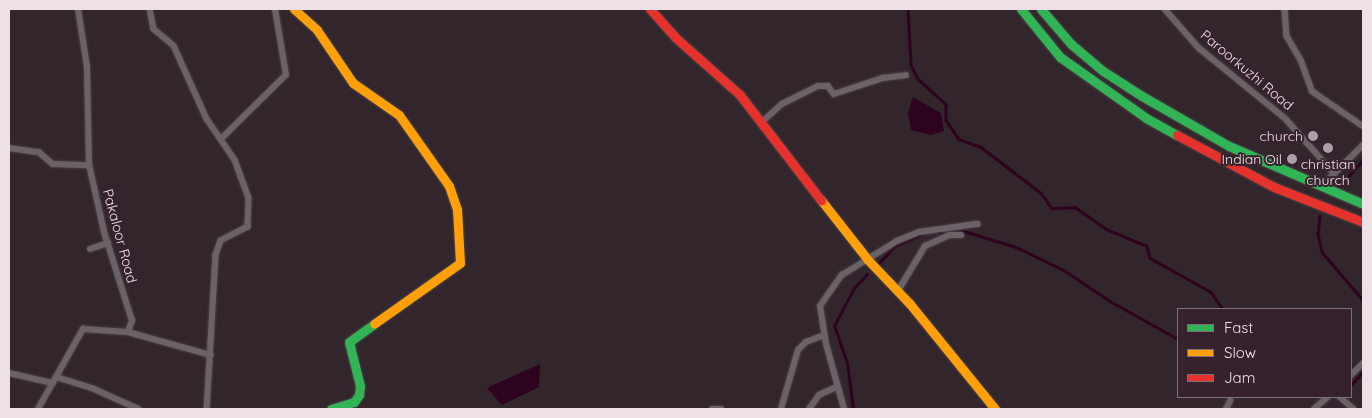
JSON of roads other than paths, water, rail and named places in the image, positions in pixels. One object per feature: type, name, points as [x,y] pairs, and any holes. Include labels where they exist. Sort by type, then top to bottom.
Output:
[{"type":"main road","points":[[294,9],[317,30],[353,83],[399,115],[449,186],[457,209],[462,257],[460,263],[349,342],[360,386],[353,406],[330,409]]},
{"type":"main road","points":[[650,9],[676,38],[740,94],[763,121],[868,260],[898,291],[995,409]]},
{"type":"main road","points":[[1021,9],[1060,57],[1146,118],[1274,187],[1363,222]]},
{"type":"main road","points":[[1041,9],[1071,44],[1103,71],[1142,96],[1229,146],[1363,204]]},
{"type":"street","name":"Pakaloor Road","points":[[78,9],[88,67],[88,165],[108,243],[132,321],[128,332]]},
{"type":"street","points":[[150,9],[154,29],[174,46],[207,119],[235,160],[249,198],[248,227],[221,241],[216,255],[207,409]]},
{"type":"street","points":[[221,139],[286,75],[275,9]]},
{"type":"street","name":"Paroorkuzhi Road","points":[[1165,9],[1199,48],[1286,119],[1334,173]]},
{"type":"street","points":[[1285,9],[1287,36],[1301,60],[1312,91],[1363,126]]},
{"type":"street","points":[[763,121],[782,104],[818,86],[828,86],[834,94],[883,78],[906,75]]},
{"type":"street","points":[[1321,187],[1363,145]]},
{"type":"street","points":[[9,148],[39,152],[53,164],[88,165]]},
{"type":"street","points":[[844,409],[836,388],[824,335],[820,306],[842,275],[897,241],[919,232],[977,224]]},
{"type":"street","points":[[898,291],[925,246],[950,235],[961,235]]},
{"type":"street","points":[[90,249],[108,243]]},
{"type":"street","points":[[38,409],[83,329],[128,332],[211,355]]},
{"type":"street","points":[[781,409],[798,350],[806,342],[824,335]]},
{"type":"street","points":[[1352,374],[1363,363]]},
{"type":"street","points":[[9,373],[53,383]]},
{"type":"street","points":[[56,377],[140,409]]},
{"type":"street","points":[[809,409],[819,395],[836,388]]},
{"type":"street","points":[[1314,409],[1327,398]]},
{"type":"street","points":[[1341,398],[1354,409]]},
{"type":"street","points":[[1226,409],[1230,401]]},
{"type":"street","points":[[712,409],[720,409]]},
{"type":"waterway","points":[[908,9],[911,65],[918,79],[946,104],[946,120],[959,139],[981,147],[1041,193],[1052,208],[1075,207],[1106,229],[1147,246],[1150,258],[1211,292],[1222,308]]},
{"type":"waterway","points":[[1340,186],[1363,160]]},
{"type":"waterway","points":[[1320,216],[1318,234],[1322,252],[1363,300]]},
{"type":"waterway","points":[[939,232],[964,231],[1016,247],[1064,270],[1110,301],[1177,338]]},
{"type":"waterway","points":[[877,265],[895,246],[924,233]]},
{"type":"waterway","points":[[853,409],[847,363],[834,326],[854,288],[867,274]]},
{"type":"waterway","points":[[1352,369],[1363,359]]},
{"type":"waterway","points":[[1352,384],[1363,371]]},
{"type":"waterway","points":[[1338,400],[1346,405]]},
{"type":"place","name":"church","points":[[1313,136]]},
{"type":"place","name":"christian church","points":[[1328,148]]},
{"type":"place","name":"Indian Oil","points":[[1292,159]]}]
